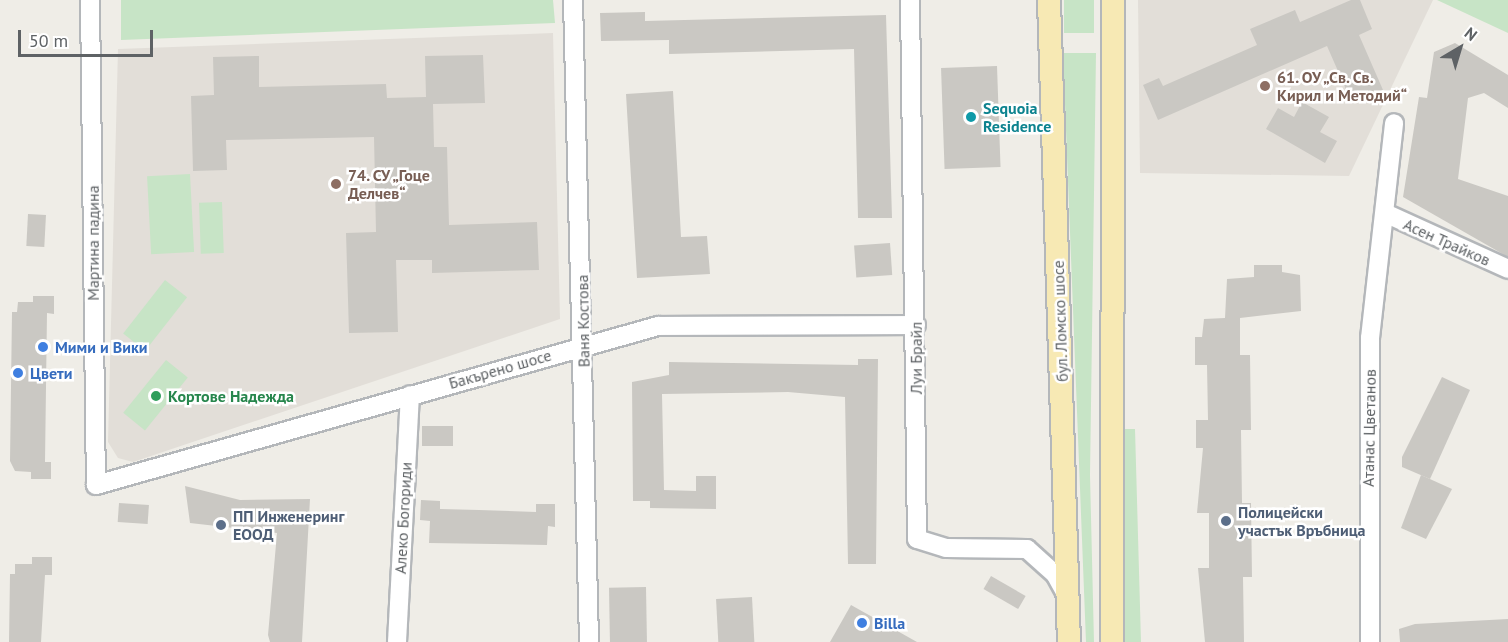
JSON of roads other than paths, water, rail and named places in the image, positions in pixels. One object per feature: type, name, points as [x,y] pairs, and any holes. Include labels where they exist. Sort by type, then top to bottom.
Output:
[{"type":"main road","name":"бул. Ломско шосе","points":[[1049,0],[1069,642]]},
{"type":"main road","points":[[1112,642],[1113,0]]},
{"type":"street","name":"Мартина падина","points":[[90,0],[96,485]]},
{"type":"street","name":"Ваня Костова","points":[[573,0],[584,345],[589,642]]},
{"type":"street","name":"Луи Брайл","points":[[910,0],[917,539],[946,548],[1027,549],[1055,574],[1068,598]]},
{"type":"street","name":"Атанас Цветанов","points":[[1370,642],[1370,338],[1386,214],[1394,123]]},
{"type":"street","name":"Асен Трайков","points":[[1386,214],[1508,269]]},
{"type":"street","name":"Бакърено шосе","points":[[96,485],[584,345],[692,323],[916,325]]},
{"type":"street","name":"Алеко Богориди","points":[[397,642],[410,395]]},
{"type":"place","name":"61. ОУ „Св. Св. Кирил и Методий“","points":[[1265,86]]},
{"type":"place","name":"Sequoia Residence","points":[[971,117]]},
{"type":"place","name":"74. СУ „Гоце Делчев“","points":[[336,184]]},
{"type":"place","name":"Мими и Вики","points":[[43,347]]},
{"type":"place","name":"Цвети","points":[[18,373]]},
{"type":"place","name":"Кортове Надежда","points":[[156,396]]},
{"type":"place","name":"Полицейски участък Връбница","points":[[1226,521]]},
{"type":"place","name":"ПП Инженеринг ЕООД","points":[[221,525]]},
{"type":"place","name":"Billa","points":[[862,623]]}]
